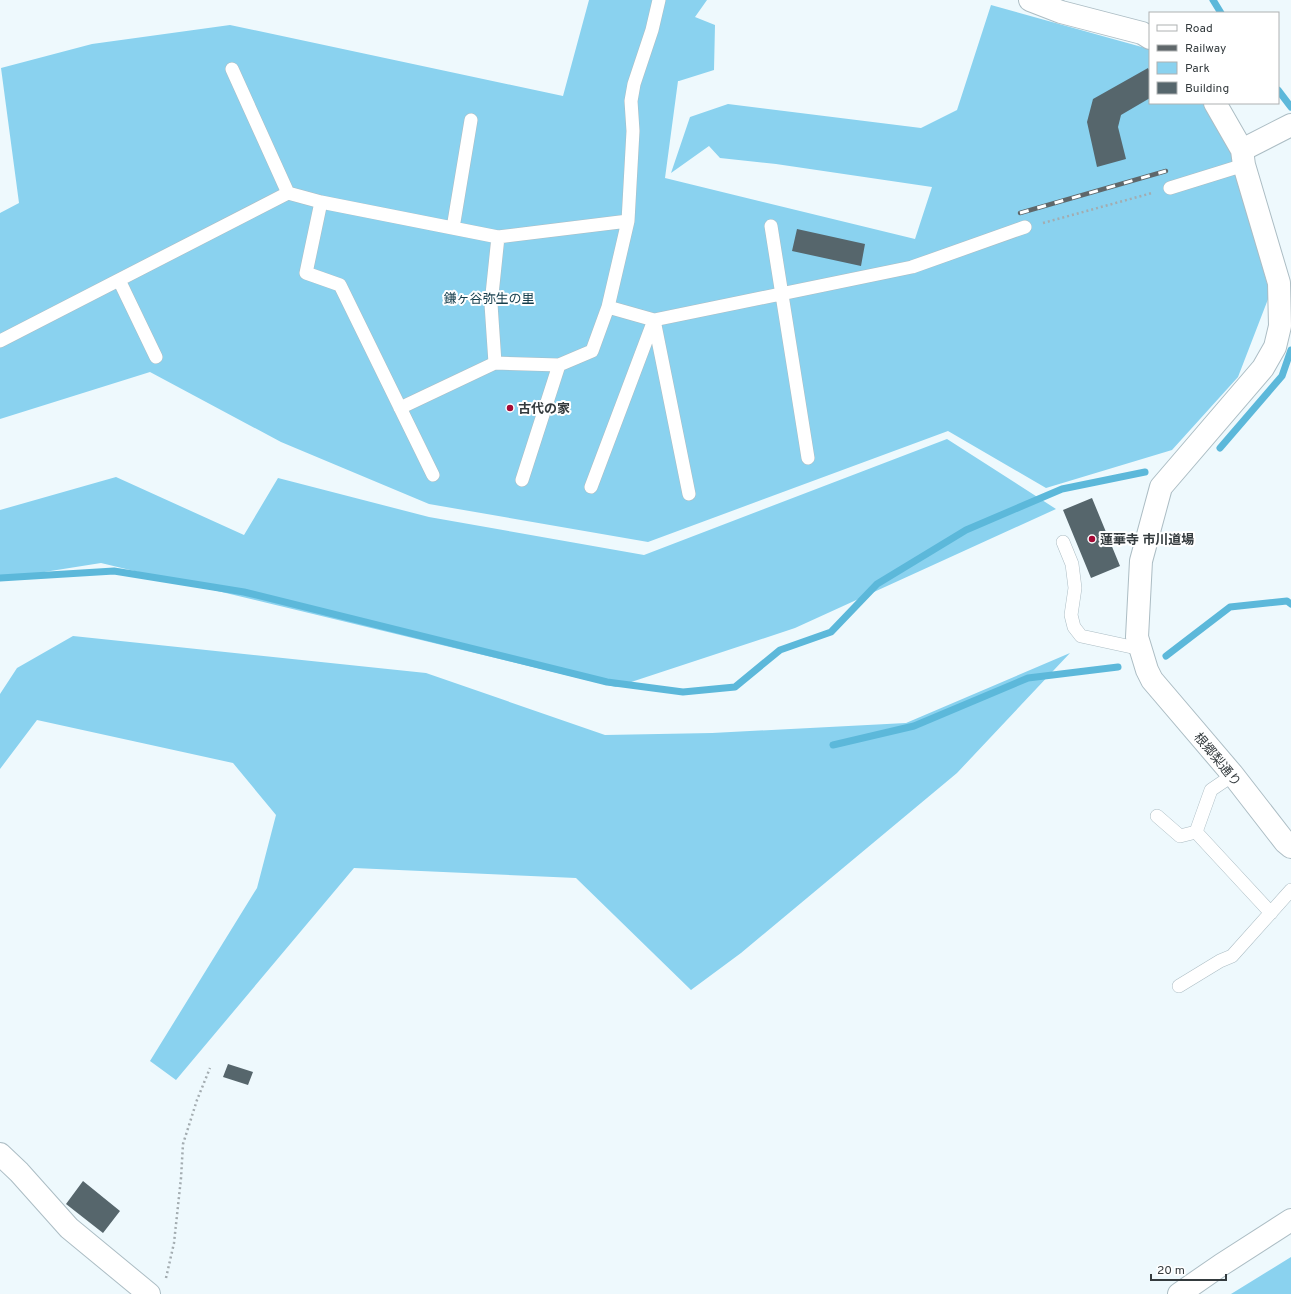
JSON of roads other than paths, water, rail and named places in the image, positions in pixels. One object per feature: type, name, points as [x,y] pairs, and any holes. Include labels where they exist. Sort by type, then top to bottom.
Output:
[{"type":"street","points":[[1030,0],[1061,12],[1142,33],[1149,37]]},
{"type":"street","points":[[1139,643],[1142,561],[1162,487],[1263,368],[1275,347],[1280,326],[1279,283],[1243,158],[1216,104]]},
{"type":"street","points":[[1243,158],[1291,125]]},
{"type":"street","name":"根郷梨通り","points":[[1139,643],[1147,670],[1152,680],[1233,775],[1285,842],[1291,847]]},
{"type":"street","points":[[0,1154],[19,1172],[69,1228],[149,1294]]},
{"type":"street","points":[[1179,1294],[1291,1220]]},
{"type":"lane","points":[[400,408],[495,363],[559,365],[592,351],[608,307],[628,221],[632,130],[631,101],[634,84],[652,30],[660,0]]},
{"type":"lane","points":[[232,70],[288,193]]},
{"type":"lane","points":[[453,228],[471,120]]},
{"type":"lane","points":[[1170,188],[1243,158]]},
{"type":"lane","points":[[0,341],[288,193],[321,202],[498,237],[628,221]]},
{"type":"lane","points":[[321,202],[306,273],[340,285],[433,475]]},
{"type":"lane","points":[[770,226],[808,458]]},
{"type":"lane","points":[[608,307],[654,320],[912,267],[1025,228]]},
{"type":"lane","points":[[495,363],[492,304],[498,237]]},
{"type":"lane","points":[[119,280],[156,357]]},
{"type":"lane","points":[[591,486],[654,320]]},
{"type":"lane","points":[[654,320],[689,494]]},
{"type":"lane","points":[[522,480],[559,365]]},
{"type":"lane","points":[[1064,542],[1072,564],[1075,588],[1071,615],[1074,627],[1081,636],[1139,643]]},
{"type":"lane","points":[[1196,832],[1211,790],[1233,775]]},
{"type":"lane","points":[[1157,816],[1180,836],[1196,832]]},
{"type":"lane","points":[[1196,832],[1271,912]]},
{"type":"lane","points":[[1179,986],[1220,961],[1232,956],[1291,890]]},
{"type":"waterway","points":[[1213,0],[1220,12]]},
{"type":"waterway","points":[[1279,91],[1291,107]]},
{"type":"waterway","points":[[1220,448],[1282,376],[1291,350]]},
{"type":"waterway","points":[[0,578],[114,571],[244,592],[607,682],[683,692],[735,687],[780,650],[831,632],[877,584],[966,530],[1062,489],[1145,472]]},
{"type":"waterway","points":[[1166,656],[1230,607],[1287,601],[1291,604]]},
{"type":"waterway","points":[[833,745],[914,726],[1028,678],[1118,667]]},
{"type":"railway","points":[[1020,213],[1166,171]]},
{"type":"place","name":"古代の家","points":[[510,408]]},
{"type":"place","name":"蓮華寺 市川道場","points":[[1092,539]]},
{"type":"park label","name":"鎌ヶ谷弥生の里","points":[[489,298]]}]
